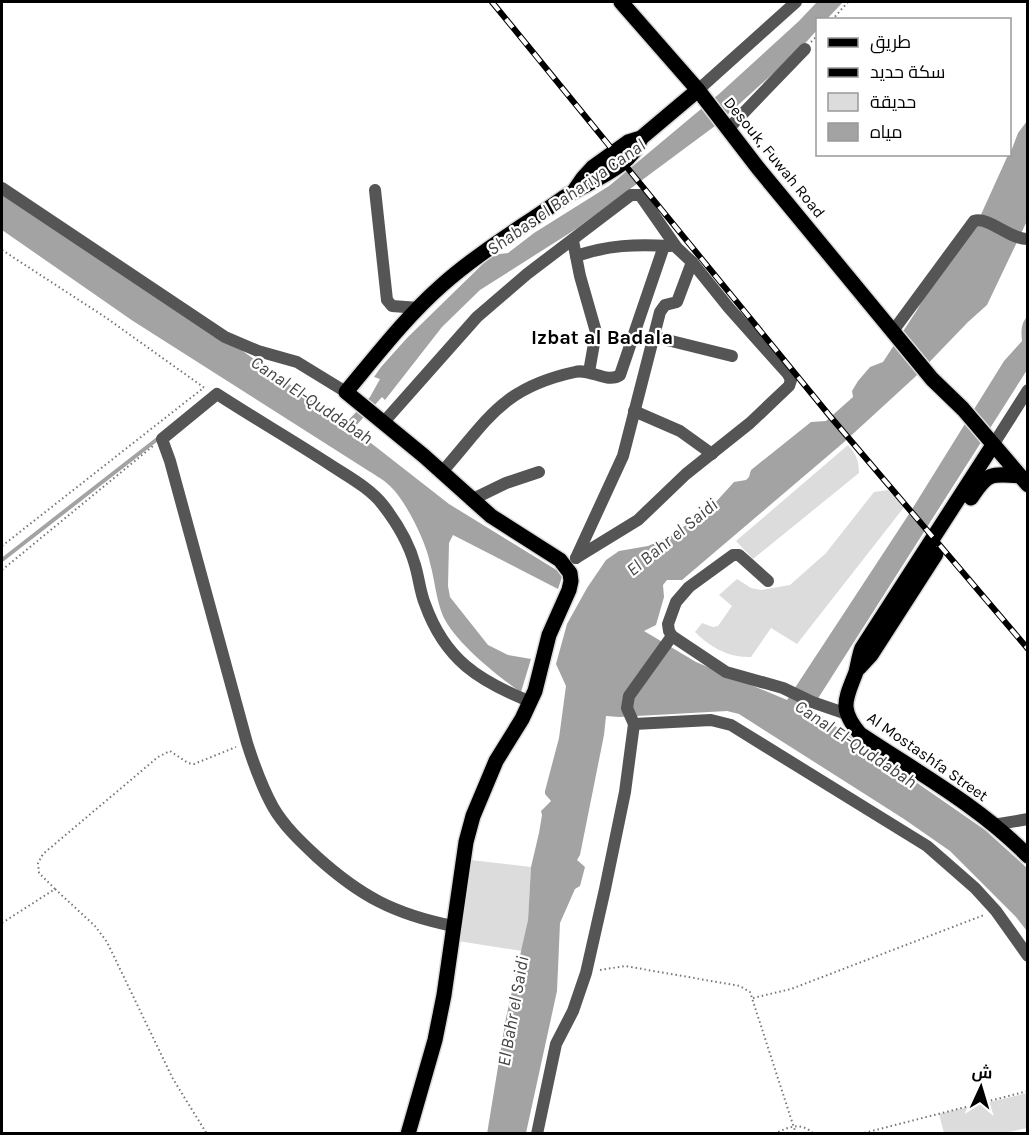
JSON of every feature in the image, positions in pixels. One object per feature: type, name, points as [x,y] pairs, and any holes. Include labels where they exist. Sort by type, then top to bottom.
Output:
[{"type":"main road","name":"Desouk, Fuwah Road","points":[[621,2],[729,128],[758,168],[932,379],[963,409],[993,444]]},
{"type":"main road","points":[[408,1134],[435,1040],[444,995],[466,842],[473,816],[496,761],[533,697],[549,635],[566,595],[573,566],[516,534],[471,500],[442,472],[346,392],[419,308],[463,268],[574,191],[594,182],[622,162],[635,150],[641,138],[702,96]]},
{"type":"main road","points":[[993,444],[1024,481]]},
{"type":"main road","name":"Al Mostashfa Street","points":[[993,444],[967,495],[871,655],[856,670],[847,692],[846,703],[847,714],[852,725],[860,734],[961,800],[1028,856]]},
{"type":"main road","name":"Al Mostashfa Street","points":[[967,495],[981,482],[996,474],[1024,481]]},
{"type":"street","points":[[702,96],[796,2]]},
{"type":"street","points":[[729,128],[805,49]]},
{"type":"street","points":[[2,188],[225,337],[258,351],[297,362],[346,392]]},
{"type":"street","points":[[375,190],[387,300],[392,306],[419,308]]},
{"type":"street","points":[[373,415],[477,316],[527,274],[631,195],[640,195],[670,247],[692,262],[791,380],[789,386],[750,423],[686,474],[638,520],[573,566]]},
{"type":"street","points":[[896,334],[971,223],[978,219],[1023,239]]},
{"type":"street","points":[[573,241],[596,332],[589,372]]},
{"type":"street","points":[[576,256],[610,246],[670,247]]},
{"type":"street","points":[[442,472],[476,429],[502,403],[533,385],[572,372],[589,372],[610,378],[620,375],[670,247]]},
{"type":"street","points":[[573,566],[623,456],[660,312],[664,305],[677,302],[692,262]]},
{"type":"street","points":[[655,337],[732,356]]},
{"type":"street","points":[[993,444],[1028,390]]},
{"type":"street","points":[[453,926],[430,921],[380,903],[361,893],[340,878],[306,847],[279,814],[258,775],[247,743],[162,439],[217,394],[353,480],[381,502],[408,544],[424,603],[434,628],[447,646],[459,660],[495,687],[533,697]]},
{"type":"street","points":[[634,411],[680,431],[712,454]]},
{"type":"street","points":[[471,500],[506,483],[539,472]]},
{"type":"street","points":[[768,581],[739,555],[729,557],[690,587],[676,602],[668,624],[669,631],[672,636],[726,672],[767,682],[812,702],[847,714]]},
{"type":"street","points":[[537,1134],[558,1039],[573,1011],[586,973],[625,792],[634,724],[627,708],[629,696],[672,636]]},
{"type":"street","points":[[634,724],[711,720],[731,725],[927,846],[952,866],[996,911],[1028,956]]},
{"type":"street","points":[[993,825],[1028,819]]},
{"type":"path","points":[[834,18],[848,2]]},
{"type":"path","points":[[2,249],[105,317],[204,388],[217,394]]},
{"type":"path","points":[[2,546],[204,388]]},
{"type":"path","points":[[2,570],[162,439]]},
{"type":"path","points":[[207,1134],[173,1079],[107,942],[95,926],[39,873],[38,863],[43,854],[158,757],[170,751],[188,763],[194,764],[247,743]]},
{"type":"path","points":[[2,923],[55,889]]},
{"type":"path","points":[[753,998],[791,989],[996,911]]},
{"type":"path","points":[[586,973],[625,966],[740,986],[750,992],[796,1134]]},
{"type":"path","points":[[860,1134],[1028,1091]]},
{"type":"path","points":[[774,1134],[794,1125],[810,1129],[814,1134]]},
{"type":"green space","points":[[848,445],[856,458],[859,473],[753,559],[736,541]]},
{"type":"green space","points":[[888,490],[905,506],[797,644],[771,628],[751,657],[743,657],[720,650],[695,632],[702,623],[713,627],[718,626],[732,606],[719,595],[737,579],[751,588],[761,590],[790,585],[826,553],[874,492]]},
{"type":"green space","points":[[471,860],[531,867],[528,920],[522,951],[458,941]]},
{"type":"green space","points":[[1027,1093],[1027,1128],[1004,1133],[944,1133],[939,1114]]},
{"type":"water","points":[[817,2],[843,2],[828,18],[816,18],[816,31],[800,49],[715,126],[576,229],[480,290],[442,327],[385,400],[382,397],[353,429],[449,504],[563,574],[558,589],[453,535],[449,543],[450,597],[488,645],[508,655],[531,659],[521,692],[466,647],[449,626],[441,610],[428,554],[420,533],[409,511],[387,483],[133,321],[2,230],[2,190],[223,337],[345,424],[370,397],[380,379],[374,377],[381,367],[407,338],[492,255],[508,253],[534,233],[609,186],[719,94]]},
{"type":"water","points":[[1027,121],[1027,221],[987,305],[915,377],[843,443],[682,580],[667,580],[663,585],[664,597],[656,625],[644,631],[696,662],[787,700],[909,514],[1004,361],[1022,341],[1022,328],[1027,317],[1027,370],[810,711],[985,830],[1027,868],[1027,931],[950,851],[739,714],[727,711],[606,716],[580,855],[577,860],[585,867],[580,886],[575,889],[560,923],[557,991],[526,1133],[487,1134],[506,1018],[528,920],[531,867],[539,833],[541,811],[551,801],[545,791],[559,738],[566,686],[556,664],[567,624],[606,560],[619,551],[648,546],[671,536],[714,504],[734,482],[746,480],[751,470],[811,422],[826,421],[853,397],[852,391],[858,381],[870,367],[883,362],[937,274],[974,230],[1008,156],[1011,156],[1018,133]]},
{"type":"waterway","points":[[2,560],[160,437]]},
{"type":"railway","points":[[492,2],[829,415],[1028,649]]},
{"type":"district","name":"Izbat al Badala","points":[[602,337]]},
{"type":"water label","name":"Shabas el Bahariya Canal","points":[[566,197]]},
{"type":"water label","name":"Canal El-Quddabah","points":[[312,400]]},
{"type":"water label","name":"El Bahr el Saidi","points":[[672,537]]},
{"type":"water label","name":"Canal El-Quddabah","points":[[856,744]]},
{"type":"water label","name":"El Bahr el Saidi","points":[[513,1011]]}]
